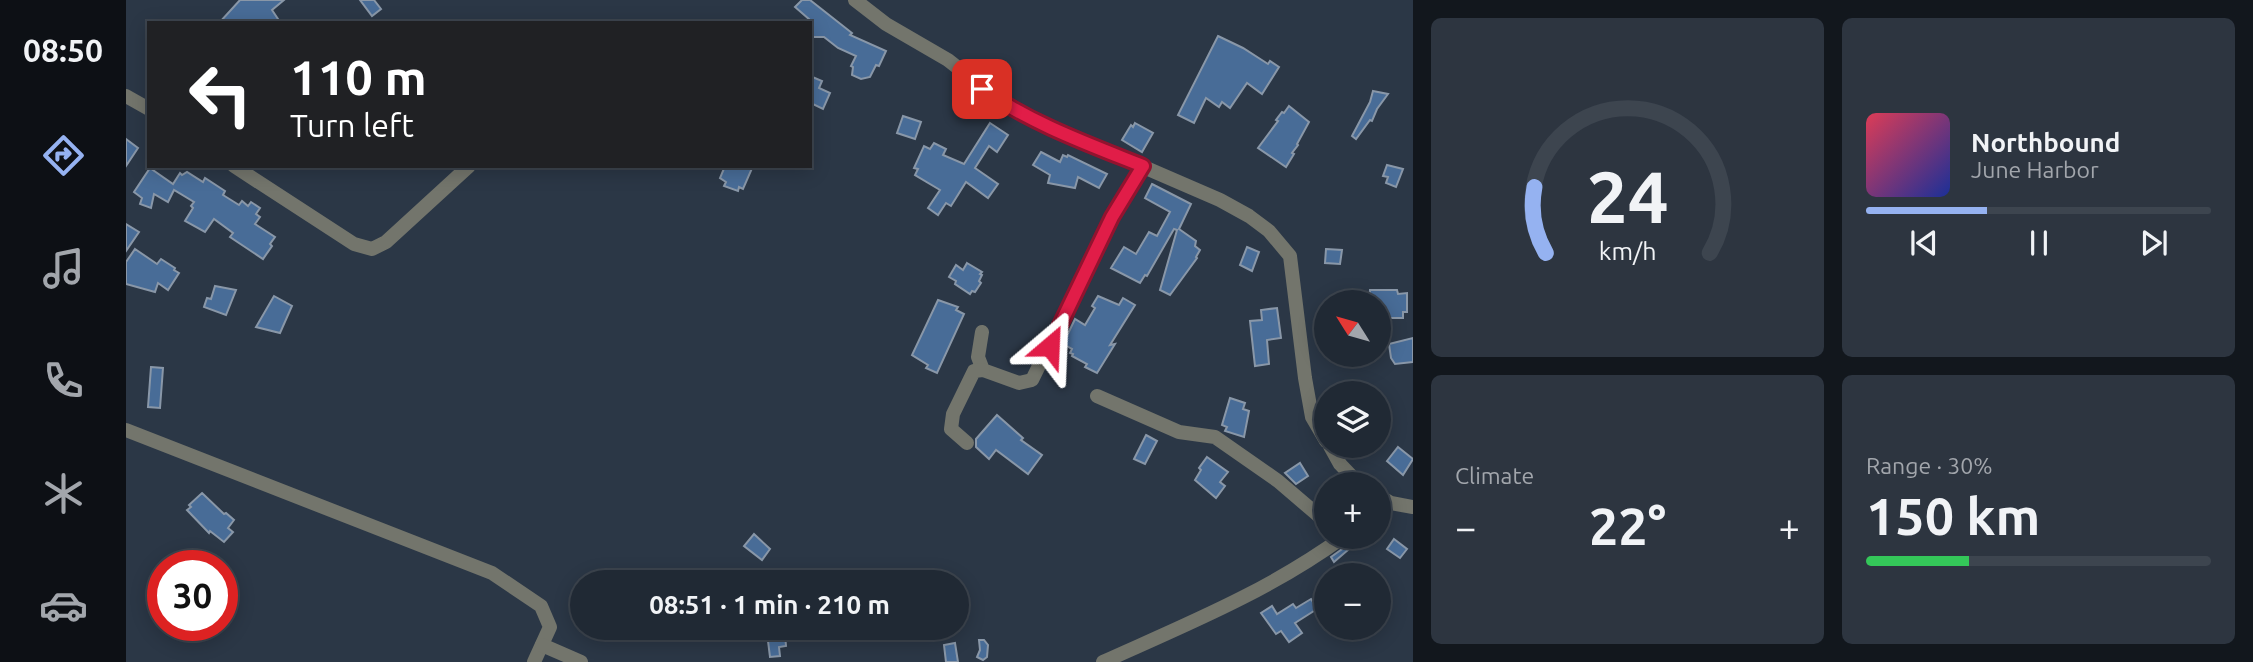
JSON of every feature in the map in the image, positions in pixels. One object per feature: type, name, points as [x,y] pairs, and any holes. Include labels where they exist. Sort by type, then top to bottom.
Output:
[{"type":"street","points":[[855,0],[886,24],[948,60],[1004,104],[1042,124],[1220,200],[1269,231],[1290,256],[1305,378],[1314,420]]},
{"type":"street","points":[[126,96],[147,107]]},
{"type":"street","points":[[967,443],[951,429],[953,414],[974,371],[983,370],[1019,383],[1032,380],[1112,217],[1143,166]]},
{"type":"street","points":[[237,168],[354,244],[372,249],[386,242],[467,168]]},
{"type":"street","points":[[982,332],[978,357],[983,370]]},
{"type":"street","points":[[1097,396],[1179,432],[1215,437],[1278,481],[1314,512]]},
{"type":"street","points":[[126,430],[322,509],[492,573],[541,606],[550,627],[534,662]]},
{"type":"street","points":[[1337,458],[1348,472]]},
{"type":"street","points":[[1391,504],[1413,507]]},
{"type":"street","points":[[1103,662],[1236,603],[1327,549]]},
{"type":"street","points":[[542,645],[581,662]]},
{"type":"building","points":[[240,0],[284,0],[272,10],[278,19],[275,21],[221,21]]},
{"type":"building","points":[[360,0],[374,0],[381,9],[372,16]]},
{"type":"building","points":[[802,0],[810,0],[852,33],[850,35],[886,51],[879,66],[876,65],[870,77],[861,79],[852,75],[851,66],[856,56],[838,48],[824,37],[812,37],[812,21],[795,7]]},
{"type":"building","points":[[1218,36],[1268,64],[1270,61],[1279,67],[1262,94],[1247,83],[1230,108],[1222,102],[1219,107],[1206,98],[1194,123],[1178,115]]},
{"type":"building","points":[[812,77],[822,81],[819,88],[830,93],[823,109],[813,104],[812,106]]},
{"type":"building","points":[[1373,91],[1388,94],[1372,121],[1370,120],[1356,139],[1352,136]]},
{"type":"building","points":[[1289,106],[1309,122],[1286,167],[1258,148],[1278,121],[1276,120]]},
{"type":"building","points":[[903,116],[921,122],[915,139],[897,133]]},
{"type":"building","points":[[990,123],[1008,135],[997,152],[989,146],[975,168],[998,184],[988,198],[966,182],[951,206],[946,203],[938,215],[928,208],[940,190],[915,175],[918,169],[914,168],[924,146],[930,149],[934,143],[946,149],[943,155],[964,164]]},
{"type":"building","points":[[1135,123],[1153,133],[1142,152],[1122,140]]},
{"type":"building","points":[[126,139],[138,148],[126,166]]},
{"type":"building","points":[[1041,152],[1060,162],[1063,155],[1068,155],[1107,174],[1099,188],[1078,177],[1075,188],[1048,183],[1050,175],[1033,165]]},
{"type":"building","points":[[1387,165],[1403,169],[1396,187],[1386,183],[1388,177],[1383,176]]},
{"type":"building","points":[[150,168],[173,184],[180,173],[182,175],[187,172],[203,182],[205,178],[225,191],[223,195],[239,205],[242,201],[248,206],[251,202],[260,208],[256,214],[260,217],[255,224],[275,237],[263,259],[230,237],[233,233],[214,219],[205,232],[185,221],[194,202],[174,190],[168,202],[154,194],[151,208],[140,204],[142,198],[134,192]]},
{"type":"building","points":[[724,168],[752,168],[743,189],[739,187],[738,191],[724,186],[726,182],[720,178]]},
{"type":"building","points":[[1152,184],[1191,204],[1179,229],[1196,241],[1195,246],[1200,250],[1170,295],[1160,290],[1177,230],[1174,229],[1147,276],[1145,275],[1140,283],[1111,268],[1124,247],[1136,254],[1149,232],[1157,236],[1170,212],[1145,198]]},
{"type":"building","points":[[126,224],[139,232],[126,251]]},
{"type":"building","points":[[1247,247],[1259,252],[1252,271],[1240,265]]},
{"type":"building","points":[[135,249],[157,264],[161,259],[175,268],[179,273],[168,290],[158,283],[155,292],[126,284],[126,262]]},
{"type":"building","points":[[1326,249],[1342,250],[1340,264],[1325,263]]},
{"type":"building","points":[[967,263],[982,272],[979,281],[981,283],[975,292],[970,294],[949,277],[956,265],[963,270]]},
{"type":"building","points":[[215,286],[236,290],[226,315],[204,307],[207,298],[211,299]]},
{"type":"building","points":[[1391,290],[1397,290],[1398,294],[1407,293],[1407,312],[1403,312],[1403,318],[1391,318]]},
{"type":"building","points":[[274,296],[292,306],[280,333],[256,327]]},
{"type":"building","points":[[1098,296],[1119,305],[1123,298],[1135,305],[1110,345],[1115,344],[1097,373],[1072,356],[1072,349],[1063,344],[1075,319],[1085,325],[1095,308],[1092,306]]},
{"type":"building","points":[[938,300],[958,307],[956,310],[964,314],[937,373],[926,368],[928,365],[912,355]]},
{"type":"building","points":[[1277,308],[1281,338],[1267,340],[1269,364],[1255,366],[1250,321],[1262,320],[1261,310]]},
{"type":"building","points":[[1413,338],[1413,362],[1395,364],[1391,358],[1391,344]]},
{"type":"building","points":[[151,367],[163,368],[160,408],[148,407]]},
{"type":"building","points":[[1230,398],[1245,403],[1243,409],[1249,411],[1244,437],[1225,431],[1227,427],[1222,425]]},
{"type":"building","points":[[997,415],[1023,438],[1021,440],[1042,455],[1028,474],[996,450],[989,459],[976,447],[976,439]]},
{"type":"building","points":[[1146,435],[1157,441],[1145,464],[1134,459]]},
{"type":"building","points":[[1398,447],[1413,459],[1403,475],[1387,461]]},
{"type":"building","points":[[1207,457],[1228,472],[1220,482],[1225,486],[1216,498],[1195,480]]},
{"type":"building","points":[[1300,463],[1308,476],[1296,484],[1285,473]]},
{"type":"building","points":[[202,493],[234,520],[228,528],[233,532],[224,542],[210,531],[209,533],[187,510]]},
{"type":"building","points":[[754,534],[770,549],[762,560],[744,546]]},
{"type":"building","points":[[1394,539],[1407,549],[1400,558],[1387,549],[1391,549]]},
{"type":"building","points":[[1342,549],[1349,549],[1334,562],[1331,557]]},
{"type":"building","points":[[1311,599],[1314,604],[1314,611],[1295,623],[1302,633],[1289,642],[1281,631],[1276,634],[1261,613],[1272,606],[1277,614],[1293,604],[1296,608]]},
{"type":"building","points":[[786,640],[786,646],[779,647],[780,656],[770,657],[768,641]]},
{"type":"building","points":[[979,640],[984,640],[988,645],[987,657],[983,660],[977,657],[980,650]]},
{"type":"building","points":[[955,643],[958,662],[946,662],[944,645]]},
{"type":"route","points":[[982,89],[1042,124],[1143,166],[1112,217],[1050,346]]}]
